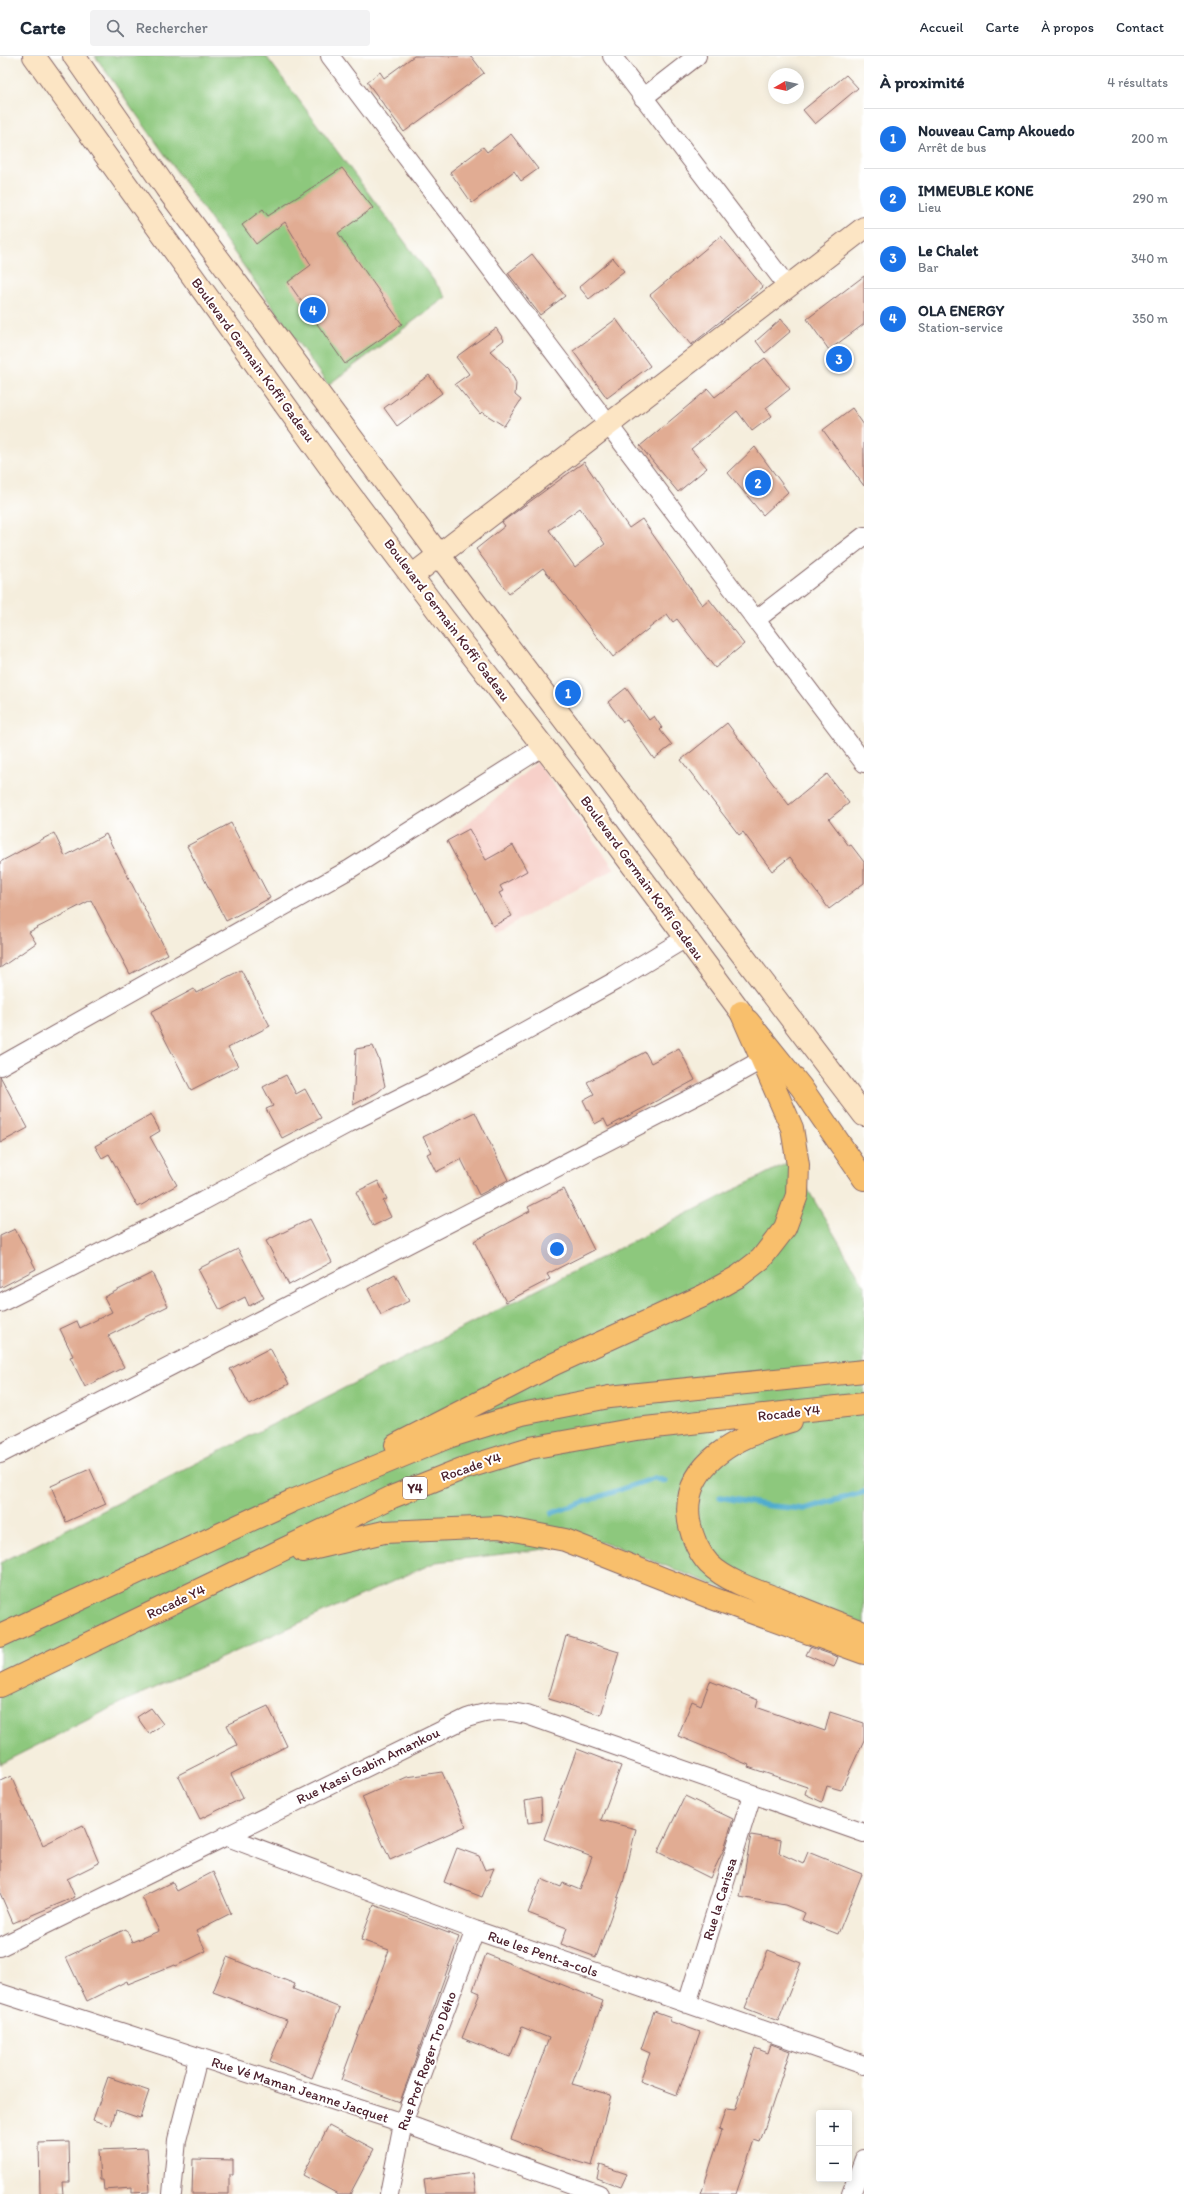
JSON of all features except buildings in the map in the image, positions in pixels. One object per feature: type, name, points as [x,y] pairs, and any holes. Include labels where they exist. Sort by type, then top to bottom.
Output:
[{"type":"main road","name":"Boulevard Germain Koffi Gadeau","points":[[34,56],[338,478],[413,575],[444,619],[544,746],[741,1012],[768,1056]]},
{"type":"main road","points":[[74,56],[166,188],[439,555],[864,1115]]},
{"type":"main road","points":[[413,575],[864,228]]},
{"type":"main road","points":[[768,1056],[801,1086],[864,1179]]},
{"type":"main road","points":[[292,1501],[452,1415],[554,1364],[703,1296],[739,1276],[761,1259],[785,1228],[798,1195],[798,1165],[792,1128],[768,1056]]},
{"type":"main road","name":"Y4","points":[[0,1636],[292,1501],[451,1436],[522,1414],[609,1397],[864,1371]]},
{"type":"main road","name":"Rocade Y4","points":[[0,1686],[392,1497],[462,1469],[530,1448],[636,1429],[864,1404]]},
{"type":"main road","points":[[838,1407],[782,1424],[735,1442],[706,1464],[690,1490],[688,1513],[692,1539],[710,1564],[739,1584],[864,1633]]},
{"type":"main road","points":[[224,1579],[308,1549],[384,1532],[499,1527],[565,1540],[712,1598],[864,1653]]},
{"type":"street","points":[[330,56],[757,619],[864,763]]},
{"type":"street","points":[[612,56],[788,287]]},
{"type":"street","points":[[644,98],[698,56]]},
{"type":"street","points":[[757,619],[864,536]]},
{"type":"street","points":[[0,1066],[350,869],[544,746]]},
{"type":"street","points":[[0,1303],[203,1201],[348,1123],[451,1072],[615,981],[686,938]]},
{"type":"street","points":[[0,1454],[712,1087],[768,1056]]},
{"type":"street","name":"Rue Kassi Gabin Amankou","points":[[0,1947],[467,1718],[486,1712],[505,1710],[527,1714],[752,1795],[864,1833]]},
{"type":"street","name":"Rue la Carissa","points":[[687,2004],[752,1795]]},
{"type":"street","name":"Rue les Pent-a-cols","points":[[225,1836],[475,1930],[864,2065]]},
{"type":"street","name":"Rue Prof Roger Tro Dého","points":[[389,2194],[403,2123],[475,1930]]},
{"type":"street","name":"Rue Vé Maman Jeanne Jacquet","points":[[0,1993],[403,2123],[599,2194]]},
{"type":"street","points":[[172,2194],[177,2140],[198,2058]]},
{"type":"street","points":[[851,2194],[864,2159]]},
{"type":"shaded area","points":[[537,762],[615,869],[496,932],[447,841]]},
{"type":"green space","points":[[95,56],[266,56],[446,297],[328,385]]},
{"type":"green space","points":[[791,1161],[864,1285],[864,1643],[604,1542],[436,1562],[127,1700],[0,1764],[0,1563]]},
{"type":"waterway","points":[[552,1513],[654,1478],[665,1481]]},
{"type":"waterway","points":[[720,1497],[771,1506],[804,1509],[864,1492]]},
{"type":"place","name":"OLA ENERGY","points":[[313,310]]},
{"type":"place","name":"Le Chalet","points":[[839,359]]},
{"type":"place","name":"IMMEUBLE KONE","points":[[758,483]]},
{"type":"place","name":"Nouveau Camp Akouedo","points":[[568,693]]}]
